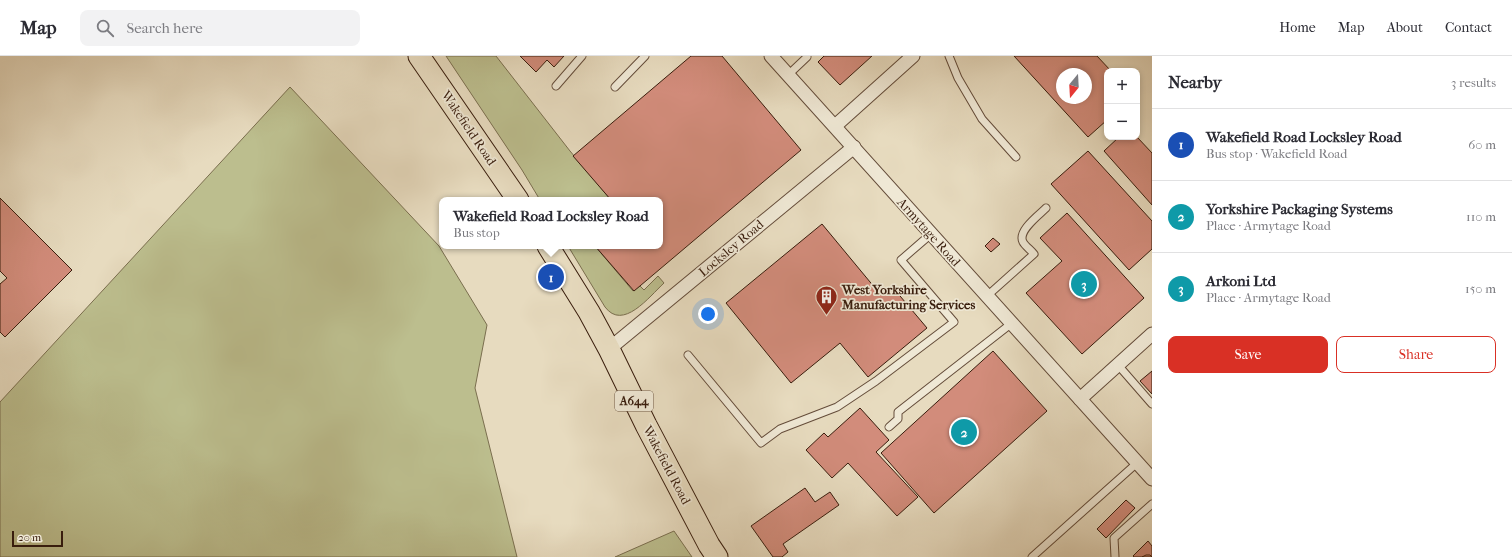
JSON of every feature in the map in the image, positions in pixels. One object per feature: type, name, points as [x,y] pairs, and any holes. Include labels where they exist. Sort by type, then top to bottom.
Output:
[{"type":"main road","name":"Wakefield Road","points":[[420,56],[516,197]]},
{"type":"main road","name":"Wakefield Road","points":[[550,249],[585,306],[609,349],[646,425],[709,545],[717,557]]},
{"type":"street","name":"Armytage Road","points":[[771,56],[1152,479]]},
{"type":"street","points":[[835,126],[913,56]]},
{"type":"street","name":"Locksley Road","points":[[609,349],[854,147]]},
{"type":"street","points":[[1080,399],[1152,334]]},
{"type":"lane","points":[[556,86],[582,56]]},
{"type":"lane","points":[[615,88],[645,56]]},
{"type":"lane","points":[[949,56],[958,78],[982,118],[1016,157]]},
{"type":"lane","points":[[788,75],[807,57]]},
{"type":"lane","points":[[987,296],[1034,254],[1023,242],[1022,234],[1046,208]]},
{"type":"lane","points":[[688,355],[761,443],[780,429],[837,407],[876,381],[954,322],[901,260],[931,234]]},
{"type":"lane","points":[[889,427],[898,419],[898,412],[1012,323]]},
{"type":"lane","points":[[1118,365],[1152,404]]},
{"type":"lane","points":[[1032,557],[1137,462]]},
{"type":"lane","points":[[1115,557],[1114,538],[1152,504]]},
{"type":"green space","points":[[446,56],[496,56],[570,151],[608,197],[538,197],[522,170]]},
{"type":"green space","points":[[290,87],[439,246],[439,249],[441,249],[487,325],[475,388],[517,557],[0,557],[0,402]]},
{"type":"green space","points":[[570,249],[598,249],[633,291],[640,286],[644,290],[658,276],[664,283],[643,303],[628,314],[620,315],[612,313],[605,307]]},
{"type":"green space","points":[[674,531],[692,557],[615,557]]},
{"type":"building","points":[[520,56],[564,56],[554,67],[547,60],[536,72]]},
{"type":"building","points":[[691,56],[722,56],[801,150],[634,291],[598,249],[663,249],[663,197],[608,197],[573,156]]},
{"type":"building","points":[[824,56],[872,56],[840,85],[818,62]]},
{"type":"building","points":[[1014,56],[1097,56],[1108,68],[1104,68],[1104,123],[1088,137],[1058,104],[1092,104],[1092,68],[1056,68],[1056,102]]},
{"type":"building","points":[[1116,140],[1140,140],[1152,153],[1152,205],[1104,151]]},
{"type":"building","points":[[1088,151],[1152,221],[1152,249],[1129,270],[1051,184]]},
{"type":"building","points":[[0,198],[72,270],[5,337],[0,332],[0,284],[7,278],[0,271]]},
{"type":"building","points":[[1067,213],[1144,298],[1082,354],[1026,293],[1062,261],[1040,238]]},
{"type":"building","name":"West Yorkshire Manufacturing Services","points":[[822,224],[880,294],[886,289],[895,290],[927,328],[868,377],[840,343],[791,383],[726,303]]},
{"type":"building","points":[[993,238],[1000,244],[991,252],[985,246]]},
{"type":"building","points":[[993,351],[1047,411],[934,513],[881,453]]},
{"type":"building","points":[[1152,371],[1152,394],[1140,381]]},
{"type":"building","points":[[860,408],[889,440],[876,452],[918,497],[897,516],[848,463],[832,478],[806,450],[824,433],[828,437]]},
{"type":"building","points":[[805,488],[815,502],[830,492],[839,505],[783,544],[788,552],[782,557],[773,557],[751,526]]},
{"type":"building","points":[[1126,500],[1135,508],[1106,538],[1097,529]]},
{"type":"building","points":[[1148,541],[1152,546],[1152,557],[1134,557],[1133,556]]},
{"type":"building","points":[[1150,555],[1152,557],[1142,557]]},
{"type":"place","name":"Wakefield Road Locksley Road","points":[[551,277]]},
{"type":"place","name":"Arkoni Ltd","points":[[1084,284]]},
{"type":"place","name":"West Yorkshire Manufacturing Services","points":[[826,316]]},
{"type":"place","name":"Yorkshire Packaging Systems","points":[[964,432]]}]
